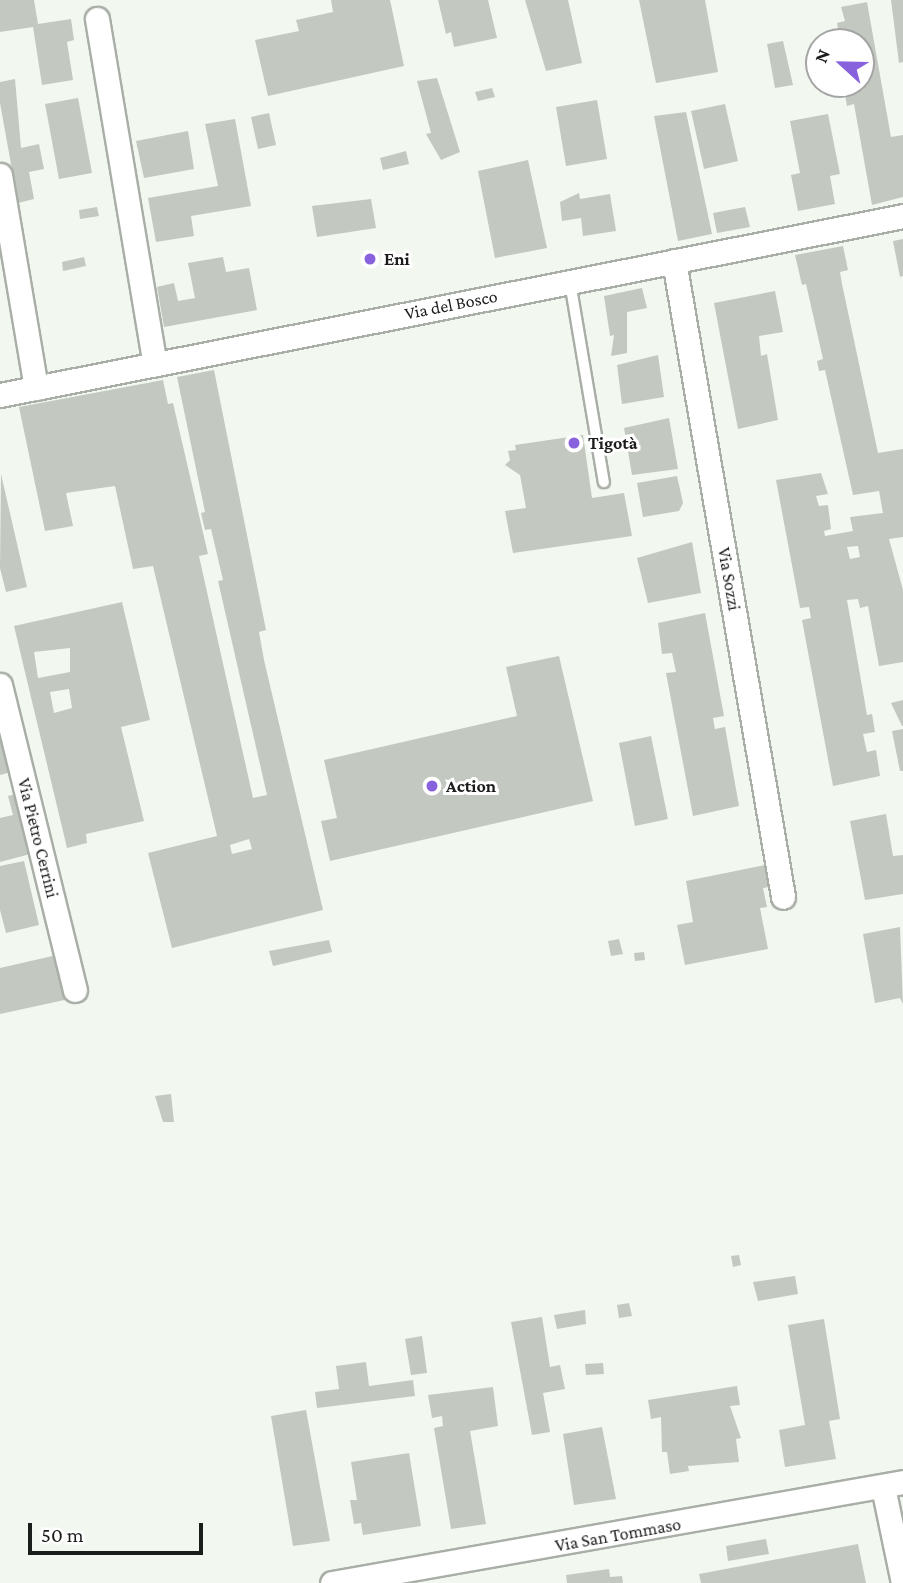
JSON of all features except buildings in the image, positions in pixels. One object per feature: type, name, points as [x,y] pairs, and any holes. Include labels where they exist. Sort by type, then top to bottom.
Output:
[{"type":"street","points":[[97,19],[155,364]]},
{"type":"street","points":[[0,175],[36,388]]},
{"type":"street","name":"Via del Bosco","points":[[0,395],[903,216]]},
{"type":"street","name":"Via Sozzi","points":[[674,261],[783,897]]},
{"type":"street","name":"Via Pietro Cerrini","points":[[0,685],[75,990]]},
{"type":"street","points":[[893,1484],[903,1583]]},
{"type":"street","name":"Via San Tommaso","points":[[332,1583],[893,1484]]},
{"type":"lane","points":[[570,282],[604,482]]},
{"type":"place","name":"Eni","points":[[370,259]]},
{"type":"place","name":"Tigotà","points":[[574,443]]},
{"type":"place","name":"Action","points":[[432,786]]}]
